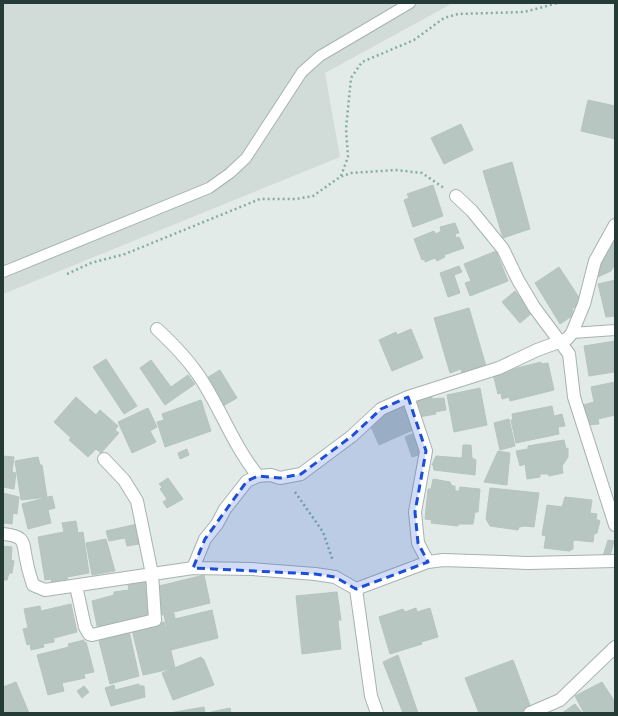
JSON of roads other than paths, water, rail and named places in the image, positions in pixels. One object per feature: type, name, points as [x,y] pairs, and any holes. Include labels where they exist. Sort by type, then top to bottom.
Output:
[{"type":"street","points":[[456,196],[472,211],[503,249],[518,280],[534,307],[562,342],[569,354],[574,397],[615,525]]},
{"type":"street","points":[[193,568],[205,540],[217,524],[225,509],[247,481],[258,476],[271,475],[280,478],[301,474],[352,436],[381,409],[408,398],[499,368],[537,350],[562,342],[572,333],[584,304],[595,261],[615,225]]},
{"type":"street","points":[[157,329],[180,351],[197,373],[215,404],[232,439],[258,476]]},
{"type":"street","points":[[408,398],[426,451],[415,512],[418,543],[428,562]]},
{"type":"street","points":[[76,586],[87,632],[92,635],[155,620],[152,574],[137,501],[124,480],[104,459]]},
{"type":"street","points":[[3,534],[15,535],[25,544],[26,562],[33,585],[45,590],[193,568],[252,569],[335,577],[356,589]]},
{"type":"street","points":[[356,589],[428,562],[443,560],[528,563],[615,561]]},
{"type":"street","points":[[356,589],[370,689],[377,713]]},
{"type":"street","points":[[530,713],[560,700],[615,647]]},
{"type":"lane","points":[[3,272],[208,188],[230,173],[246,158],[302,72],[320,56],[410,3]]},
{"type":"lane","points":[[572,333],[615,330]]}]
